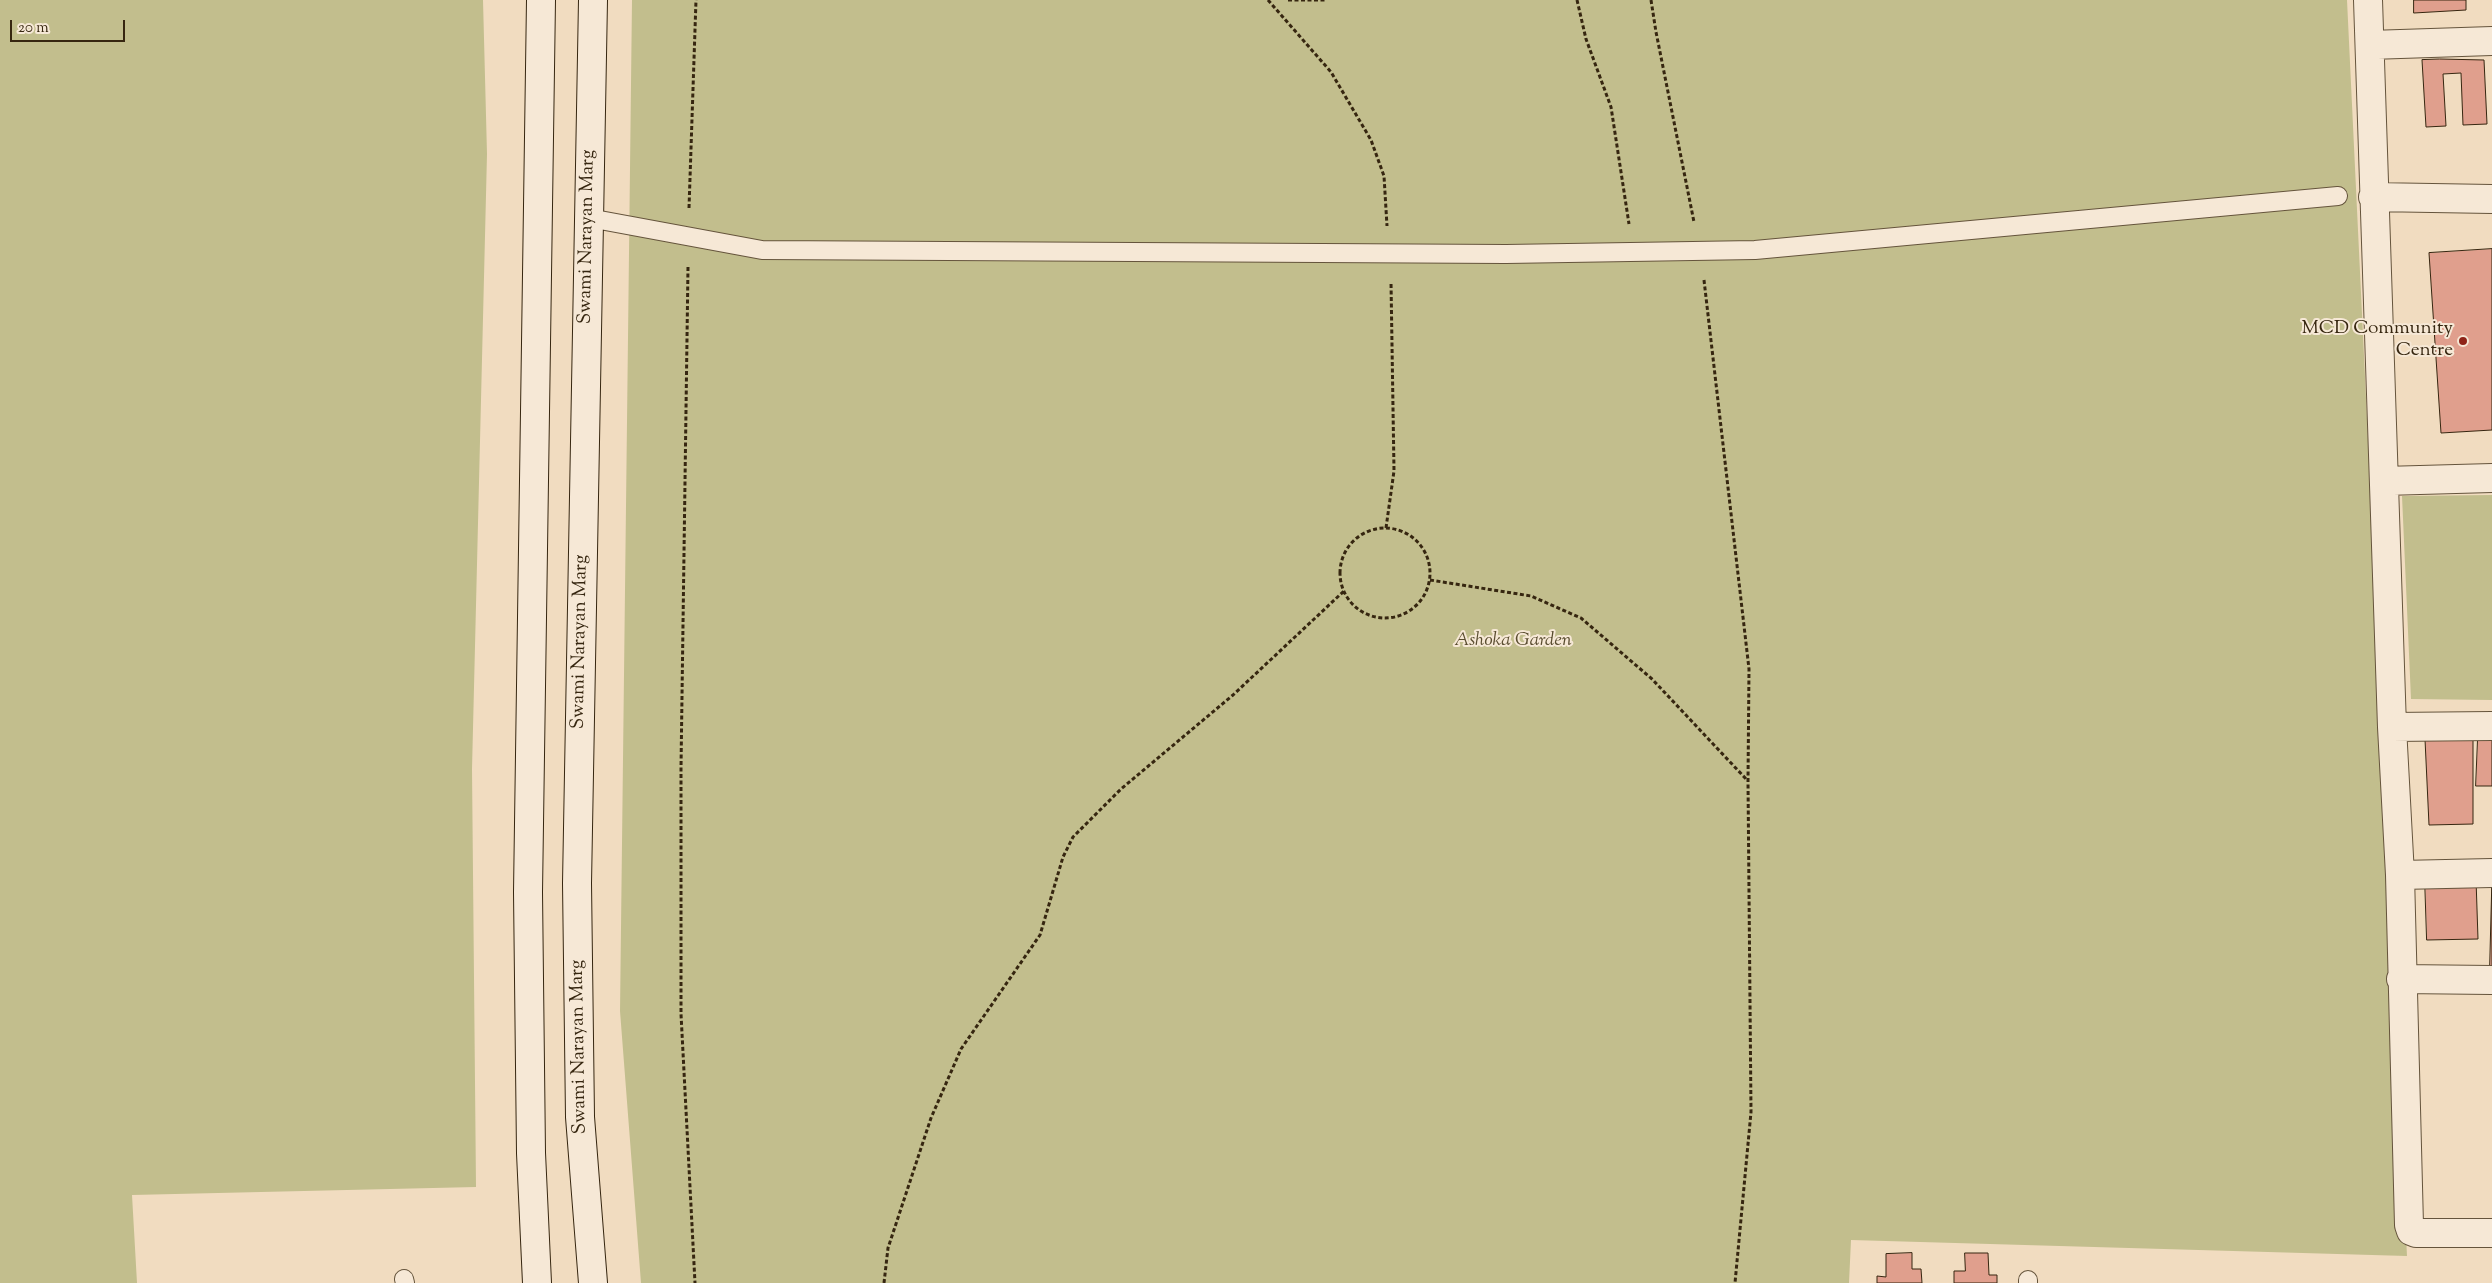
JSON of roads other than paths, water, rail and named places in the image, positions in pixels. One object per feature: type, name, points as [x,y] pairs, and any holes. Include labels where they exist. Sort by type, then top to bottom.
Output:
[{"type":"main road","points":[[537,1283],[531,1153],[528,892],[540,0]]},
{"type":"main road","name":"Swami Narayan Marg","points":[[593,0],[577,883],[580,1117],[593,1283]]},
{"type":"main road","points":[[2368,0],[2373,197],[2392,727],[2400,875],[2401,979],[2411,1231],[2416,1233],[2492,1233]]},
{"type":"main road","points":[[2370,45],[2492,40]]},
{"type":"main road","points":[[2373,197],[2492,199]]},
{"type":"main road","points":[[2384,481],[2492,478]]},
{"type":"main road","points":[[2392,727],[2492,726]]},
{"type":"main road","points":[[2400,875],[2492,873]]},
{"type":"main road","points":[[2401,979],[2492,980]]},
{"type":"lane","points":[[589,218],[762,250],[1390,254],[1634,252],[1755,250],[2338,196]]},
{"type":"place","name":"MCD Community Centre","points":[[2463,341]]},
{"type":"park label","name":"Ashoka Garden","points":[[1513,642]]}]
